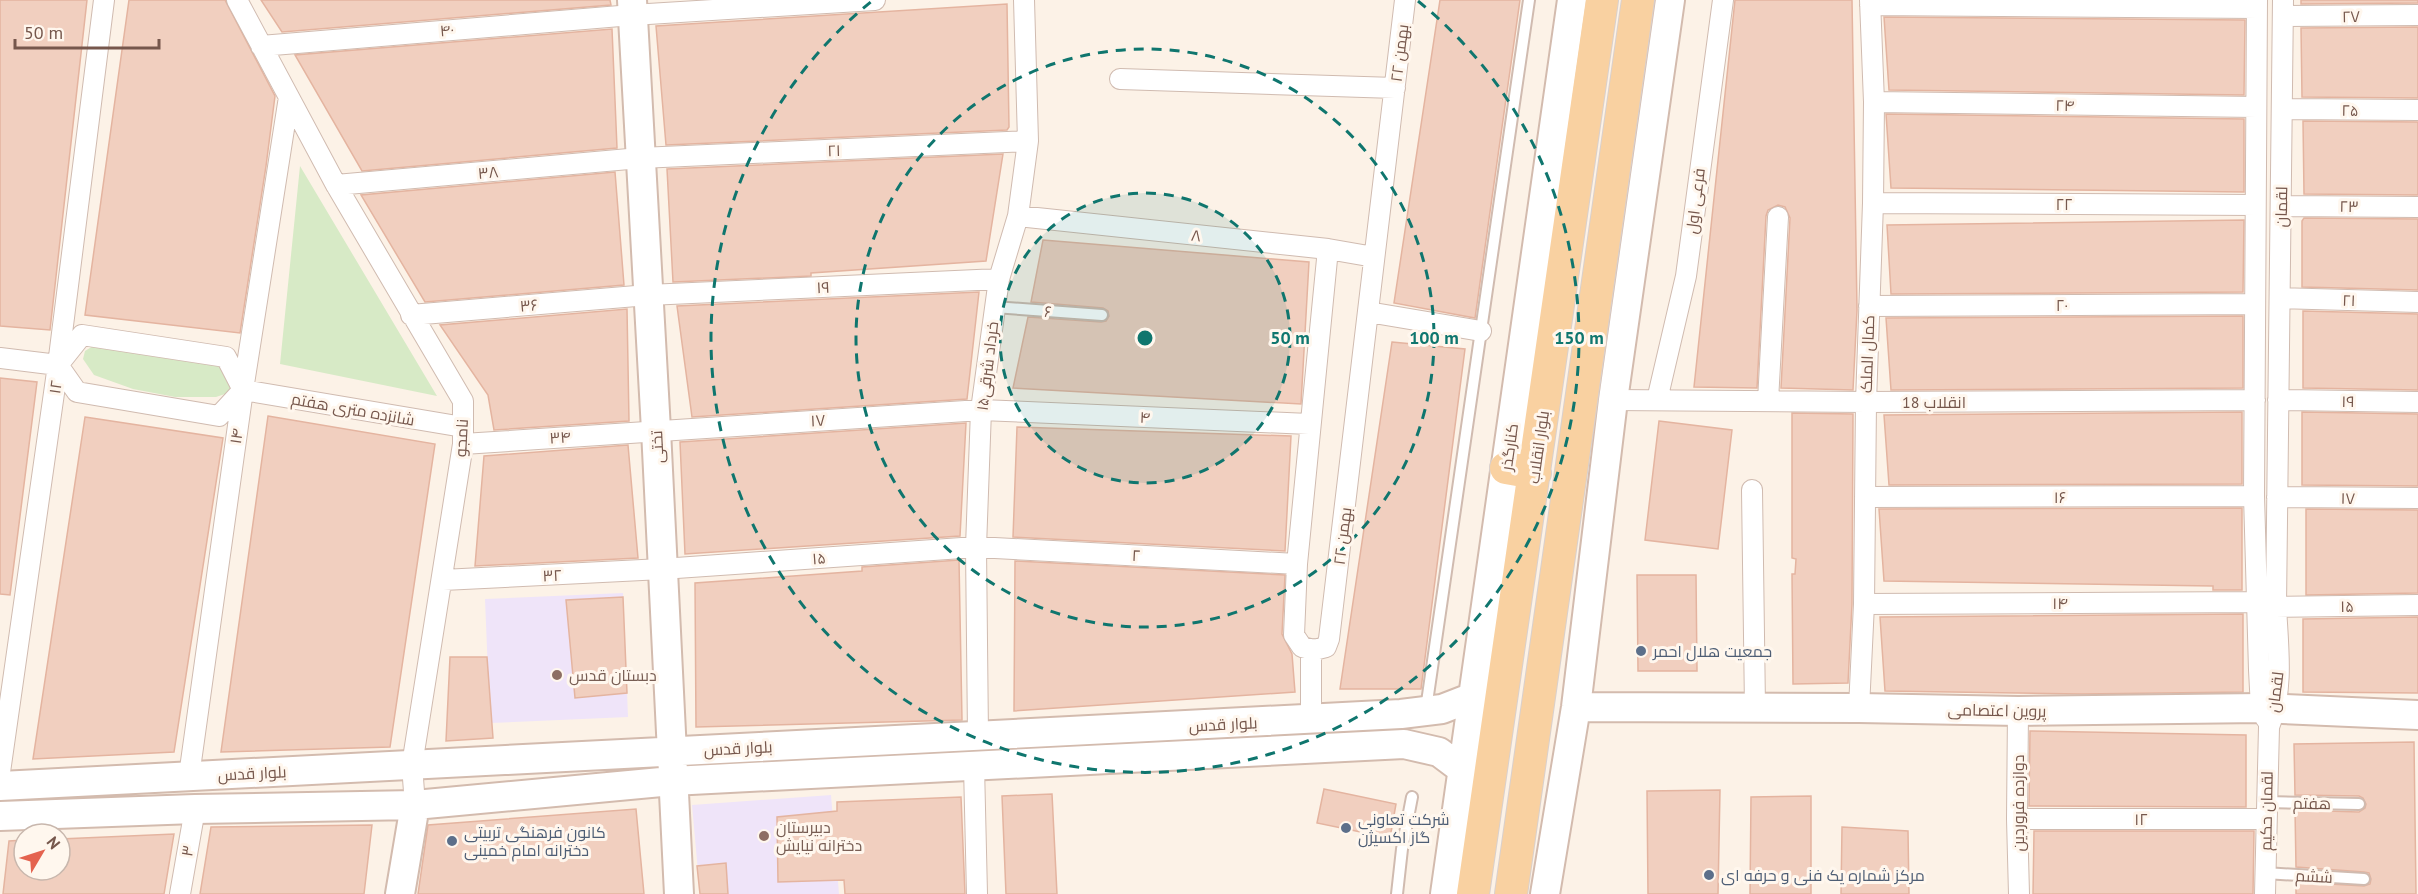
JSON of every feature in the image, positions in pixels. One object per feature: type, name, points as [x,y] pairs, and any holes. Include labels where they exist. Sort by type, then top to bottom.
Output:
[{"type":"main road","name":"کنارگذر","points":[[1445,894],[1473,697],[1521,471],[1572,0]]},
{"type":"main road","name":"بلوار انقلاب","points":[[1473,894],[1521,471],[1576,177],[1602,0]]},
{"type":"main road","points":[[1511,894],[1638,0]]},
{"type":"main road","points":[[1545,894],[1576,706],[1613,400],[1670,0]]},
{"type":"main road","name":"تختی","points":[[632,8],[679,894]]},
{"type":"main road","points":[[1576,177],[1612,183]]},
{"type":"main road","name":"بلوار قدس","points":[[0,786],[1311,719],[1443,709],[1473,697]]},
{"type":"main road","name":"پروین اعتصامی","points":[[1576,706],[2418,715]]},
{"type":"main road","points":[[1311,719],[1312,749]]},
{"type":"main road","name":"بلوار قدس","points":[[0,816],[195,809],[415,805],[672,781],[1404,744],[1439,752],[1463,770]]},
{"type":"main road","name":"نامجو","points":[[400,894],[415,805]]},
{"type":"street","name":"۱۲","points":[[0,772],[58,365],[104,0]]},
{"type":"street","name":"نامجو","points":[[237,0],[336,185],[463,401],[463,436],[443,580],[412,765],[415,805]]},
{"type":"street","points":[[632,8],[875,0]]},
{"type":"street","name":"۱۵خرداد شرقی","points":[[978,736],[976,547],[981,410],[994,307],[999,279],[1018,216],[1028,141],[1024,0]]},
{"type":"street","name":"۲۲ بهمن","points":[[1311,650],[1326,646],[1329,639],[1405,0]]},
{"type":"street","name":"فرعی اول","points":[[1657,400],[1686,276],[1723,0]]},
{"type":"street","points":[[1870,3],[2257,4]]},
{"type":"street","name":"کمال الملک","points":[[1859,708],[1864,604],[1866,402],[1873,203],[1874,102],[1870,3]]},
{"type":"street","name":"لقمان","points":[[2257,4],[2254,496],[2266,604],[2269,715]]},
{"type":"street","name":"۴۰","points":[[261,46],[632,8]]},
{"type":"street","name":"لقمان","points":[[2266,604],[2277,497],[2283,8]]},
{"type":"street","name":"۲۷","points":[[2283,8],[2418,15]]},
{"type":"street","points":[[1120,79],[1395,88]]},
{"type":"street","name":"۱۴","points":[[189,776],[243,390],[289,97]]},
{"type":"street","name":"۲۴","points":[[1874,102],[2256,107]]},
{"type":"street","name":"۲۵","points":[[2282,109],[2418,110]]},
{"type":"street","name":"۲۱","points":[[640,158],[1028,141]]},
{"type":"street","name":"۳۸","points":[[336,185],[640,158]]},
{"type":"street","name":"۲۲","points":[[1873,203],[2255,206]]},
{"type":"street","name":"۲۳","points":[[2281,206],[2418,207]]},
{"type":"street","name":"۸","points":[[1018,216],[1328,249],[1374,257]]},
{"type":"street","points":[[1768,401],[1778,217]]},
{"type":"street","points":[[1311,719],[1311,650],[1302,647],[1294,635],[1297,564],[1309,424],[1328,249]]},
{"type":"street","name":"۱۹","points":[[648,295],[999,279]]},
{"type":"street","name":"۳۶","points":[[411,315],[648,295]]},
{"type":"street","name":"۲۱","points":[[2280,298],[2418,302]]},
{"type":"street","name":"۲۰","points":[[1869,306],[2255,304]]},
{"type":"street","points":[[1368,312],[1481,331]]},
{"type":"street","points":[[0,358],[58,365],[77,392],[219,416],[243,390],[226,357],[82,335],[58,365]]},
{"type":"street","name":"شانزده متری هفتم","points":[[243,390],[463,436]]},
{"type":"street","name":"انقلاب 18","points":[[1613,400],[1866,402],[2255,400]]},
{"type":"street","name":"۱۹","points":[[2278,400],[2418,402]]},
{"type":"street","name":"۴","points":[[981,410],[1309,424]]},
{"type":"street","name":"۱۷","points":[[656,430],[981,410]]},
{"type":"street","name":"۳۴","points":[[463,436],[656,430]]},
{"type":"street","points":[[1752,490],[1755,708]]},
{"type":"street","name":"۱۶","points":[[1865,498],[2254,496]]},
{"type":"street","name":"۱۷","points":[[2277,497],[2418,498]]},
{"type":"street","name":"۲","points":[[976,547],[1297,564]]},
{"type":"street","name":"۱۵","points":[[662,569],[976,547]]},
{"type":"street","name":"۳۲","points":[[443,580],[662,569]]},
{"type":"street","name":"۱۴","points":[[1864,604],[2266,604]]},
{"type":"street","name":"۱۵","points":[[2266,604],[2418,605]]},
{"type":"street","name":"دوازده فروردین","points":[[2018,711],[2019,894]]},
{"type":"street","name":"لقمان حکیم","points":[[2265,894],[2269,715]]},
{"type":"street","points":[[974,766],[977,894]]},
{"type":"street","name":"۳","points":[[180,894],[195,809]]},
{"type":"street","name":"۱۲","points":[[2017,819],[2266,810]]},
{"type":"lane","points":[[1426,711],[1529,0]]},
{"type":"lane","name":"۶","points":[[994,307],[1102,315]]},
{"type":"lane","points":[[1397,894],[1402,849],[1412,797]]},
{"type":"lane","name":"هفتم","points":[[2266,810],[2359,804]]},
{"type":"lane","name":"ششم","points":[[2265,873],[2364,879]]},
{"type":"shaded area","name":"دبستان قدس","points":[[623,593],[628,717],[490,723],[485,599]]},
{"type":"shaded area","name":"دبیرستان دخترانه نیایش","points":[[831,795],[839,894],[700,894],[692,805]]},
{"type":"green space","points":[[300,166],[437,396],[280,364]]},
{"type":"green space","points":[[93,346],[227,366],[237,390],[216,397],[175,397],[133,389],[94,375],[83,359],[85,351]]},
{"type":"building","points":[[0,0],[87,0],[50,330],[0,326]]},
{"type":"building","points":[[129,0],[225,0],[275,96],[240,333],[85,315]]},
{"type":"building","points":[[261,0],[610,0],[611,5],[282,32]]},
{"type":"building","points":[[1440,0],[1520,0],[1475,318],[1394,303]]},
{"type":"building","points":[[1735,0],[1852,0],[1857,310],[1853,390],[1781,388],[1790,218],[1785,207],[1778,205],[1768,210],[1766,216],[1757,388],[1694,387]]},
{"type":"building","points":[[2301,0],[2418,0],[2418,3],[2301,4]]},
{"type":"building","points":[[1007,4],[1009,127],[1007,130],[666,145],[656,26]]},
{"type":"building","points":[[1884,17],[2245,20],[2244,95],[1889,90]]},
{"type":"building","points":[[2418,27],[2418,98],[2302,97],[2301,28]]},
{"type":"building","points":[[612,29],[617,148],[362,171],[295,55]]},
{"type":"building","points":[[1886,114],[2244,119],[2244,192],[1891,188]]},
{"type":"building","points":[[2303,121],[2418,122],[2418,195],[2304,194]]},
{"type":"building","points":[[1003,154],[986,261],[811,273],[811,276],[673,282],[667,169]]},
{"type":"building","points":[[615,172],[624,285],[425,302],[361,195]]},
{"type":"building","points":[[2304,218],[2418,219],[2418,290],[2302,287],[2302,221]]},
{"type":"building","points":[[2244,220],[2243,292],[1891,294],[1887,225]]},
{"type":"building","points":[[1043,240],[1309,262],[1301,404],[1013,388],[1028,317],[1101,322],[1106,321],[1109,316],[1108,311],[1103,308],[1031,302]]},
{"type":"building","points":[[979,292],[967,399],[692,417],[677,306]]},
{"type":"building","points":[[627,309],[629,421],[494,430],[488,395],[440,325]]},
{"type":"building","points":[[2303,311],[2418,314],[2418,390],[2303,388]]},
{"type":"building","points":[[2243,316],[2243,388],[1891,390],[1886,318]]},
{"type":"building","points":[[1392,342],[1465,349],[1421,689],[1340,689]]},
{"type":"building","points":[[0,378],[37,382],[10,595],[0,594]]},
{"type":"building","points":[[2242,412],[2242,484],[1889,485],[1884,415]]},
{"type":"building","points":[[2302,412],[2418,414],[2418,486],[2302,485]]},
{"type":"building","points":[[1792,413],[1853,414],[1852,604],[1848,683],[1793,684],[1792,574],[1795,574],[1796,559],[1792,558]]},
{"type":"building","points":[[268,416],[435,444],[390,747],[221,752]]},
{"type":"building","points":[[85,417],[223,438],[174,752],[33,759]]},
{"type":"building","points":[[1659,421],[1732,430],[1718,549],[1645,540]]},
{"type":"building","points":[[966,423],[960,536],[685,554],[680,442]]},
{"type":"building","points":[[1017,427],[1291,436],[1285,551],[1013,537]]},
{"type":"building","points":[[628,445],[638,558],[475,566],[484,456]]},
{"type":"building","points":[[2242,508],[2242,590],[2213,590],[2213,586],[1884,581],[1879,509]]},
{"type":"building","points":[[2306,509],[2418,510],[2418,593],[2306,595]]},
{"type":"building","points":[[959,560],[962,720],[696,727],[695,583],[862,571],[862,567]]},
{"type":"building","points":[[1015,561],[1285,575],[1282,634],[1292,654],[1295,692],[1014,711]]},
{"type":"building","points":[[1637,575],[1696,575],[1697,671],[1638,671]]},
{"type":"building","points":[[623,597],[627,693],[575,698],[566,600]]},
{"type":"building","points":[[2243,614],[2243,692],[2081,694],[1885,691],[1880,617]]},
{"type":"building","points":[[2418,617],[2418,693],[2303,692],[2303,619]]},
{"type":"building","points":[[450,657],[487,657],[493,738],[446,741]]},
{"type":"building","points":[[2030,731],[2246,735],[2246,807],[2029,806]]},
{"type":"building","points":[[2414,742],[2416,894],[2296,894],[2296,882],[2364,886],[2370,884],[2371,879],[2369,873],[2364,872],[2296,867],[2295,810],[2359,812],[2365,808],[2366,804],[2359,796],[2295,795],[2294,744]]},
{"type":"building","points":[[1324,789],[1396,804],[1390,838],[1317,823]]},
{"type":"building","points":[[1720,790],[1718,894],[1648,894],[1647,791]]},
{"type":"building","points":[[1052,794],[1057,894],[1006,894],[1002,796]]},
{"type":"building","points":[[1811,796],[1811,894],[1750,894],[1751,797]]},
{"type":"building","points":[[961,797],[965,894],[845,894],[844,880],[778,882],[777,817],[837,811],[837,802]]},
{"type":"building","points":[[636,809],[644,894],[418,894],[428,825]]},
{"type":"building","points":[[372,825],[364,894],[200,894],[211,827]]},
{"type":"building","points":[[1842,827],[1908,831],[1909,894],[1841,894]]},
{"type":"building","points":[[2034,831],[2254,831],[2253,894],[2033,894]]},
{"type":"building","points":[[174,834],[164,894],[3,894],[9,841],[12,841],[12,882],[72,882],[72,838]]},
{"type":"building","points":[[726,863],[728,894],[700,894],[697,866]]},
{"type":"place","name":"جمعیت هلال احمر","points":[[1641,651]]},
{"type":"place","name":"دبستان قدس","points":[[557,675]]},
{"type":"place","name":"شرکت تعاونی گاز اکسیژن","points":[[1346,828]]},
{"type":"place","name":"دبیرستان دخترانه نیایش","points":[[764,836]]},
{"type":"place","name":"کانون فرهنگی تربیتی دخترانه امام خمینی","points":[[452,841]]},
{"type":"place","name":"مرکز شماره یک فنی و حرفه ای","points":[[1709,875]]}]
